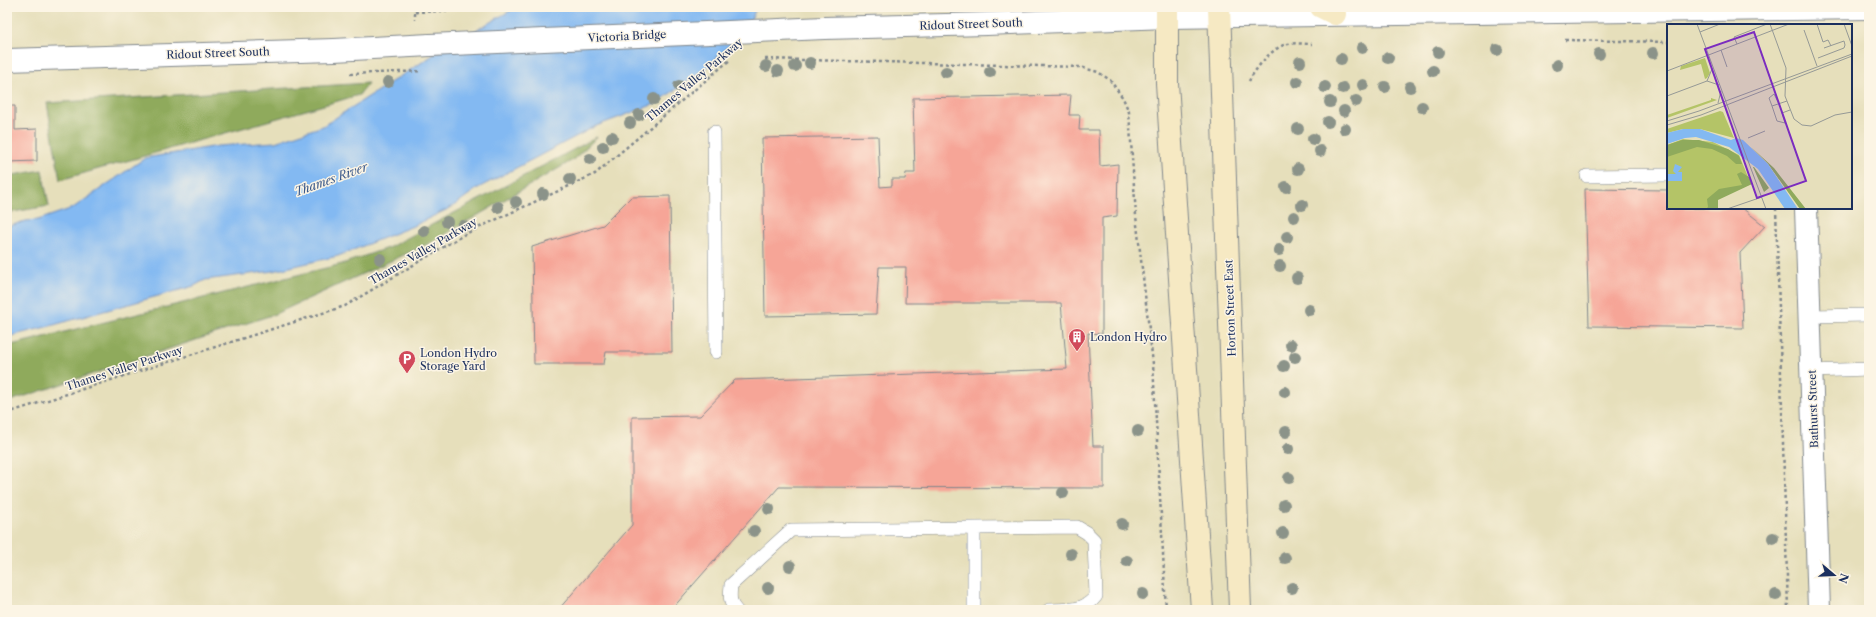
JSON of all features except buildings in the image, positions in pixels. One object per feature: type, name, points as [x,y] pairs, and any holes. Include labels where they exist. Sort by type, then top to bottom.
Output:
[{"type":"main road","name":"Horton Street East","points":[[1219,11],[1240,610]]},
{"type":"main road","points":[[1167,12],[1167,83],[1202,610]]},
{"type":"street","name":"Ridout Street South","points":[[824,28],[987,24],[1167,12],[1219,11],[1633,8],[1801,14],[1869,8]]},
{"type":"street","name":"Victoria Bridge","points":[[430,45],[824,28]]},
{"type":"street","name":"Ridout Street South","points":[[7,60],[344,50],[430,45]]},
{"type":"street","name":"Bathurst Street","points":[[1806,209],[1819,610]]},
{"type":"lane","points":[[714,132],[716,352]]},
{"type":"lane","points":[[1586,176],[1667,175]]},
{"type":"lane","points":[[1810,316],[1869,315]]},
{"type":"lane","points":[[1811,371],[1869,369]]},
{"type":"lane","points":[[736,610],[733,607],[730,595],[731,586],[791,530],[1077,527],[1094,540],[1096,596],[1090,605],[1080,608],[1049,610]]},
{"type":"lane","points":[[974,528],[974,610]]},
{"type":"path","points":[[415,7],[415,12],[538,7]]},
{"type":"path","points":[[1559,40],[1667,42]]},
{"type":"path","points":[[1248,85],[1256,68],[1266,57],[1284,45],[1316,44]]},
{"type":"path","name":"Thames Valley Parkway","points":[[7,414],[345,306],[465,234],[595,174],[699,84],[736,55]]},
{"type":"path","points":[[763,59],[1080,67],[1098,72],[1116,88],[1123,98],[1129,112],[1131,130],[1136,216],[1153,364],[1166,610]]},
{"type":"path","points":[[1776,209],[1788,610]]},
{"type":"green space","points":[[368,83],[359,95],[60,180],[47,103]]},
{"type":"green space","points":[[597,137],[573,160],[430,243],[275,314],[7,402],[7,346],[342,264],[390,247]]},
{"type":"green space","points":[[42,170],[49,206],[7,213],[7,176]]},
{"type":"water","name":"Thames River","points":[[517,7],[757,7],[746,29],[704,70],[655,104],[596,126],[478,188],[452,207],[413,226],[338,256],[273,271],[205,280],[194,286],[7,337],[7,227],[25,221],[38,220],[73,208],[145,158],[218,146],[275,142],[323,126],[441,50]]},
{"type":"place","name":"London Hydro","points":[[1077,352]]},
{"type":"place","name":"London Hydro Storage Yard","points":[[407,374]]}]
